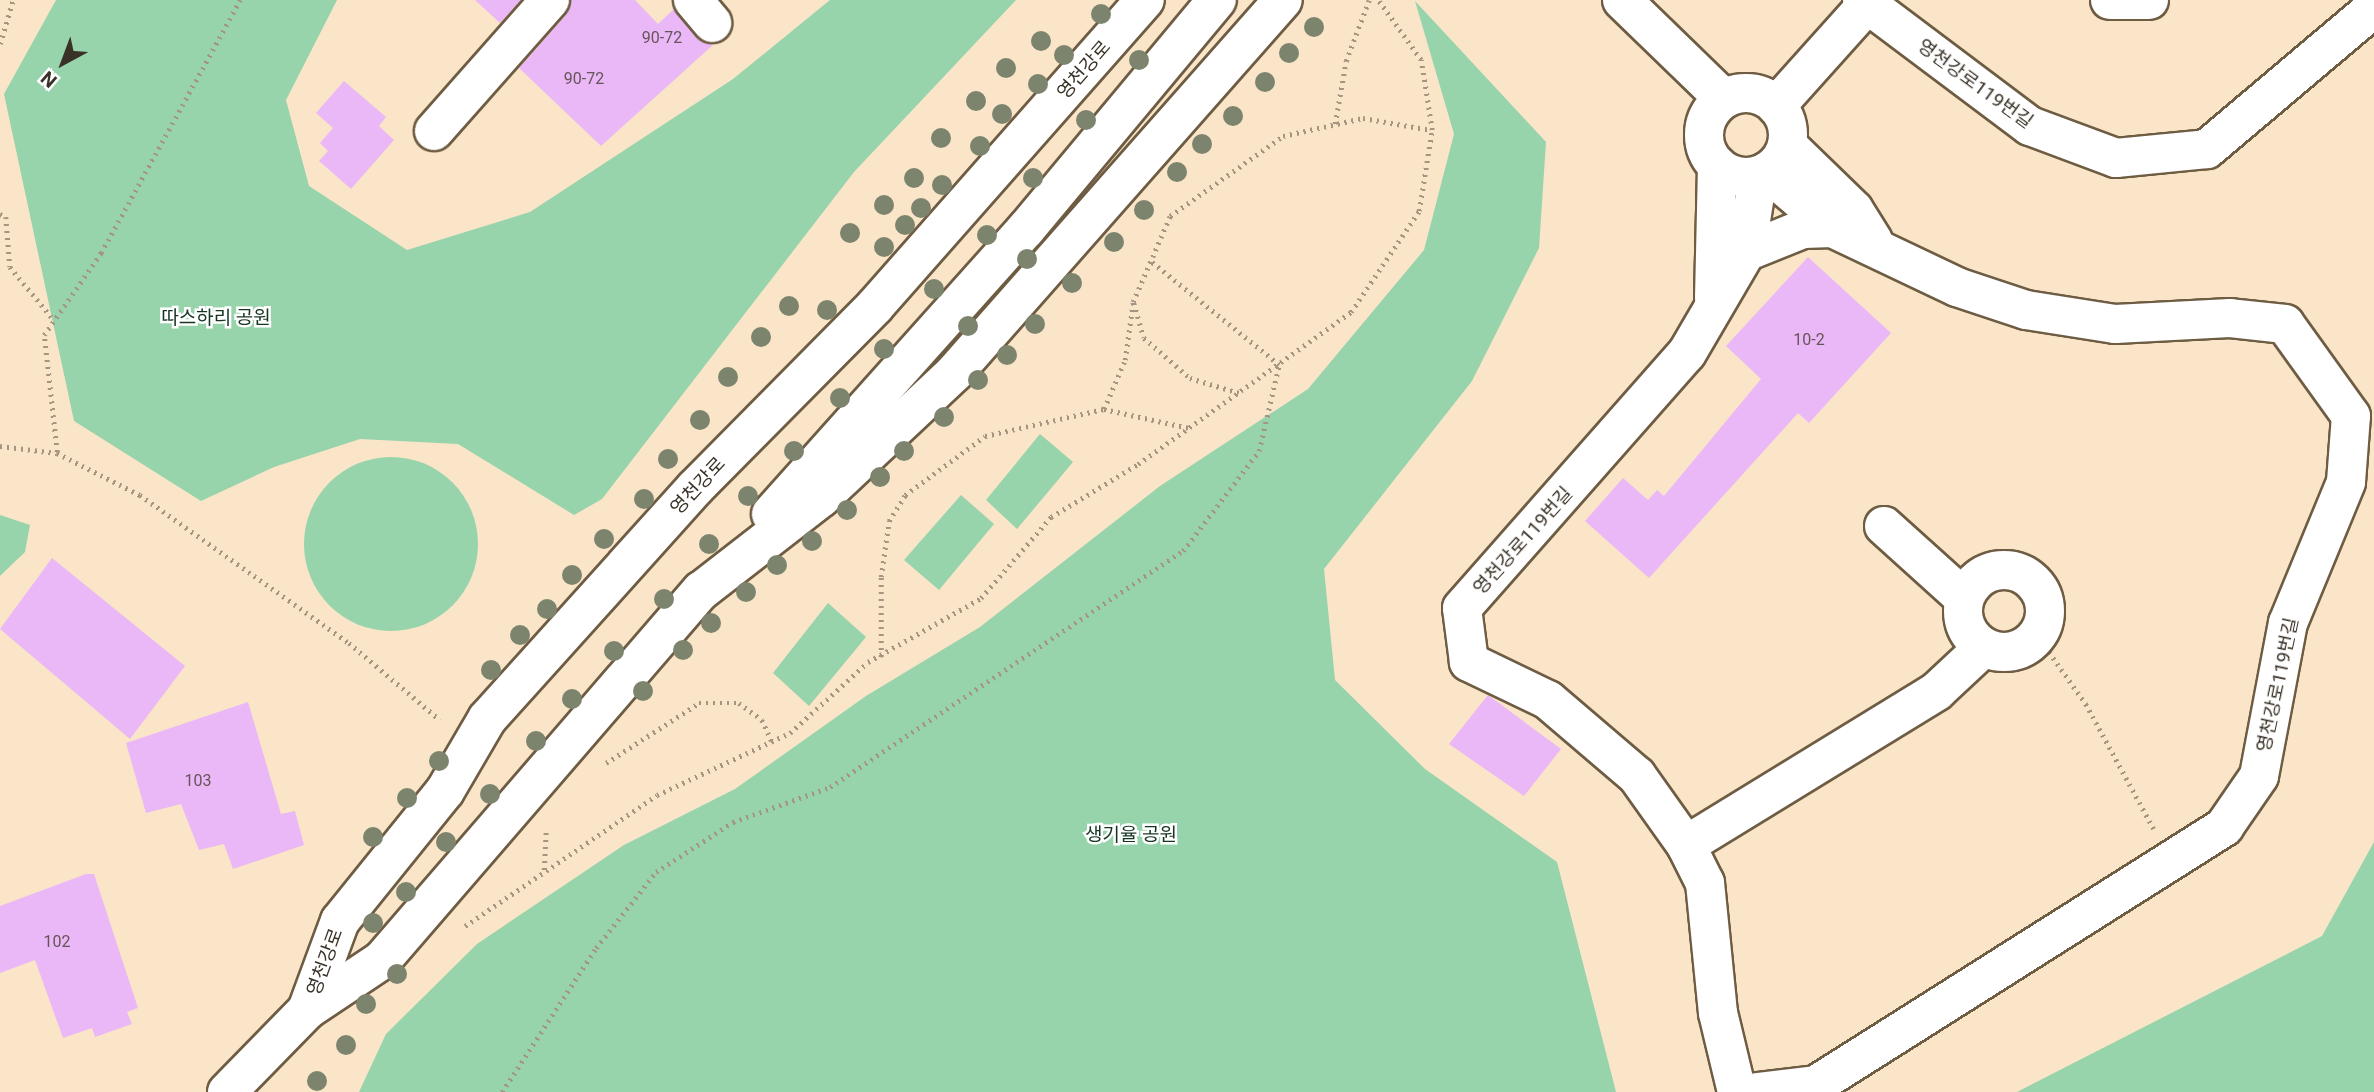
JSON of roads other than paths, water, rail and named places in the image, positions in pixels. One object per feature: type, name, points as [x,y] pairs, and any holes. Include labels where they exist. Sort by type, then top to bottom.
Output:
[{"type":"street","points":[[434,131],[550,0]]},
{"type":"street","name":"영천강로","points":[[307,1010],[340,921],[445,791],[487,719],[695,488],[875,306],[1145,0]]},
{"type":"street","name":"영천강로","points":[[227,1092],[307,1010],[382,960],[701,591],[1026,229],[1217,0]]},
{"type":"street","name":"영천강로","points":[[701,591],[821,498],[954,373],[1283,0]]},
{"type":"street","points":[[1622,0],[1724,99]]},
{"type":"street","points":[[2110,0],[2149,0]]},
{"type":"street","points":[[1771,164],[1776,106],[1866,1]]},
{"type":"street","name":"영천강로119번길","points":[[1866,1],[2029,126],[2116,158],[2207,149],[2374,8]]},
{"type":"street","points":[[1776,106],[1751,93],[1724,99],[1705,123],[1708,153],[1717,166],[1729,174],[1771,164],[1854,210],[1873,242]]},
{"type":"street","name":"영천강로119번길","points":[[1771,164],[1833,228]]},
{"type":"street","name":"영천강로119번길","points":[[1737,1092],[1718,1013],[1705,883],[1686,845],[1637,776],[1548,700],[1469,662],[1462,608],[1688,353],[1714,298],[1746,252],[1771,164]]},
{"type":"street","name":"영천강로119번길","points":[[1714,298],[1717,166]]},
{"type":"street","name":"영천강로119번길","points":[[1746,252],[1803,229],[1833,228],[1873,242],[1957,287],[2026,310],[2115,324],[2230,318],[2285,324],[2351,416],[2346,482],[2288,623],[2259,776],[2224,827],[1815,1086],[1758,1092]]},
{"type":"street","points":[[1884,526],[1964,598]]},
{"type":"street","points":[[2022,575],[2034,583],[2045,608],[2037,635],[2013,651],[1984,647],[1965,625],[1964,598],[1982,576],[2022,575]]},
{"type":"street","points":[[1686,845],[1937,691],[1984,647]]},
{"type":"park label","name":"따스하리 공원","points":[[216,318]]},
{"type":"park label","name":"생기율 공원","points":[[1131,835]]}]
